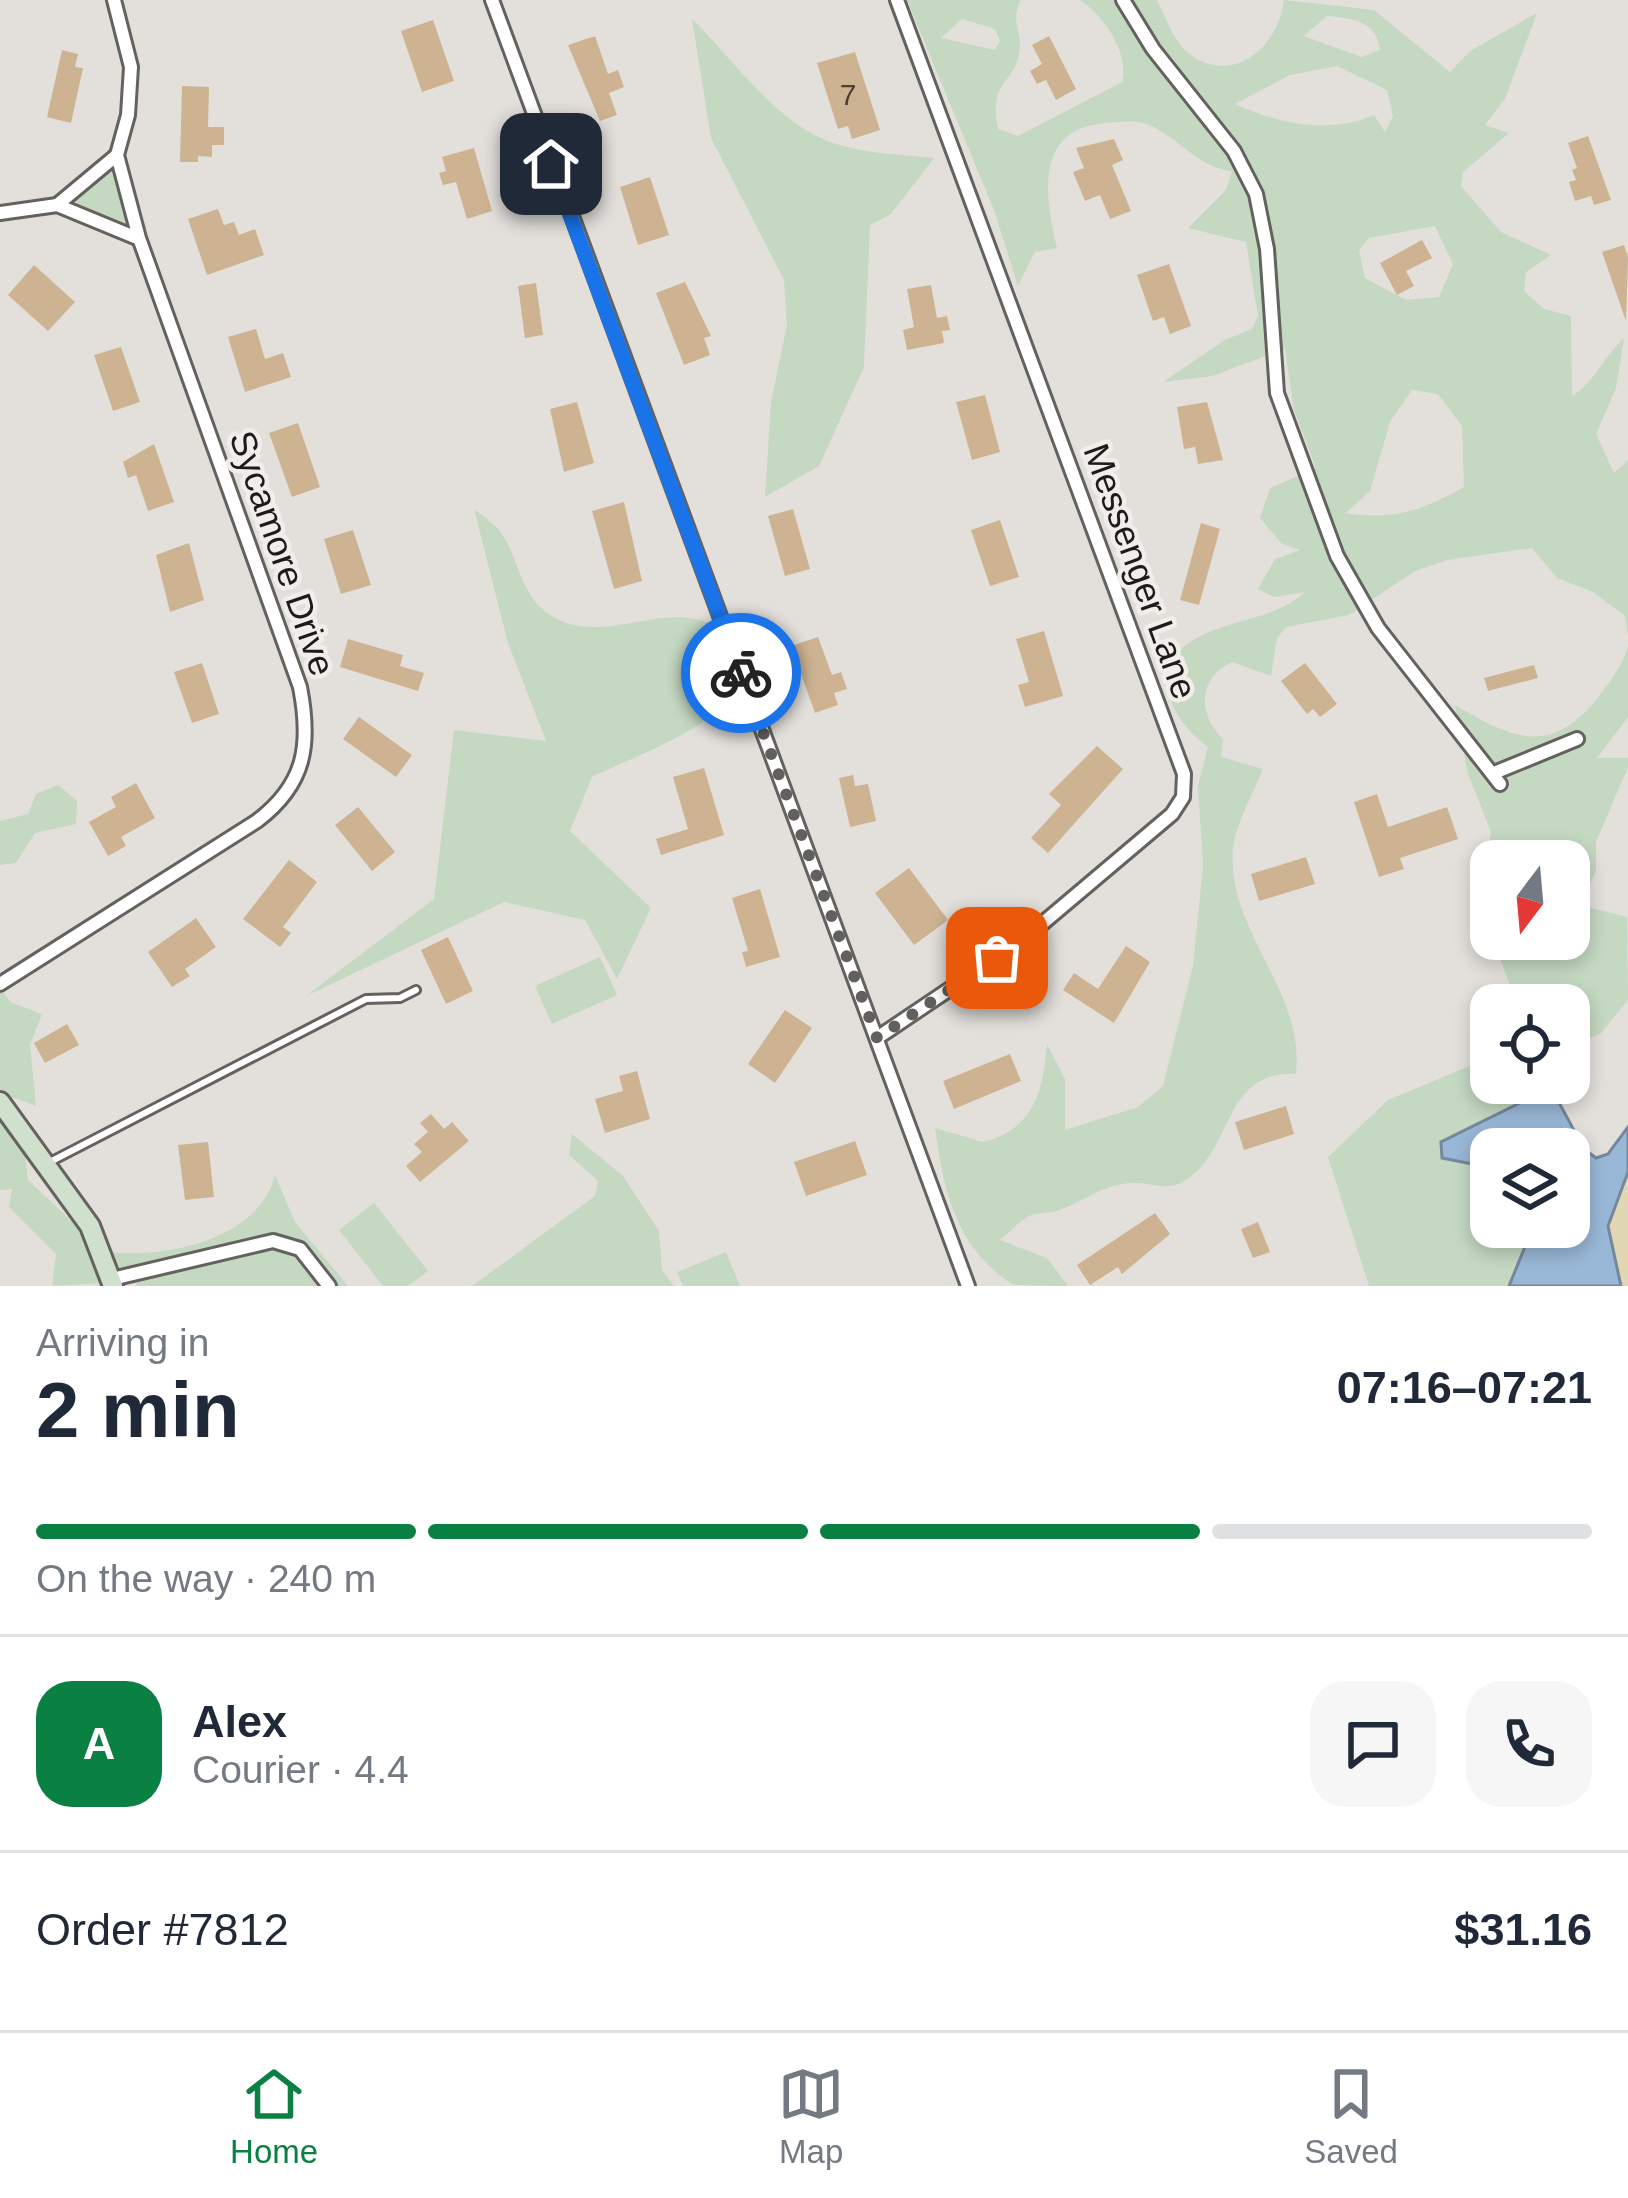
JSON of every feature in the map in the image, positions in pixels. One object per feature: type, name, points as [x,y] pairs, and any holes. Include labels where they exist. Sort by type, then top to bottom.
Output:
[{"type":"main road","points":[[0,1102],[90,1226],[112,1282]]},
{"type":"street","name":"Sycamore Drive","points":[[0,984],[257,820],[287,794],[306,755],[308,726],[299,687],[139,238],[117,155],[128,115],[131,67],[114,0]]},
{"type":"street","points":[[492,0],[968,1286]]},
{"type":"street","name":"Messenger Lane","points":[[877,1038],[1024,939],[1172,814],[1183,797],[1184,774],[897,0]]},
{"type":"street","points":[[1123,0],[1153,49],[1234,151],[1256,194],[1267,249],[1277,393],[1336,556],[1378,628],[1497,779],[1577,739]]},
{"type":"street","points":[[57,206],[117,155]]},
{"type":"street","points":[[0,213],[57,206],[139,238]]},
{"type":"street","points":[[112,1282],[273,1241],[300,1249],[329,1286]]},
{"type":"lane","points":[[45,1165],[366,999],[400,998],[416,990]]},
{"type":"green space","points":[[907,0],[1021,0],[1016,18],[1018,59],[1000,91],[996,113],[998,129],[1018,136],[1122,82],[1122,59],[1113,36],[1080,0],[1157,0],[1186,51],[1208,64],[1224,66],[1253,56],[1264,45],[1274,32],[1284,0],[1374,10],[1450,72],[1470,51],[1537,13],[1505,99],[1485,125],[1509,133],[1463,172],[1461,186],[1501,232],[1551,255],[1526,272],[1524,291],[1544,309],[1571,316],[1572,396],[1624,338],[1616,388],[1596,434],[1614,473],[1628,460],[1628,636],[1625,616],[1593,592],[1557,578],[1532,548],[1447,560],[1415,571],[1349,615],[1286,627],[1277,638],[1271,676],[1232,662],[1207,687],[1205,708],[1223,739],[1221,757],[1263,769],[1235,839],[1234,879],[1241,907],[1289,1015],[1296,1043],[1296,1074],[1272,1076],[1255,1085],[1242,1098],[1202,1166],[1179,1184],[1113,1186],[1066,1208],[1029,1216],[1000,1240],[1047,1258],[1068,1286],[1012,1284],[978,1254],[948,1195],[935,1128],[983,1142],[1014,1128],[1033,1106],[1047,1044],[1065,1079],[1065,1130],[1138,1107],[1163,1086],[1193,966],[1203,865],[1198,786],[1208,747],[1172,704],[1168,686],[1172,664],[1200,636],[1267,613],[1305,592],[1274,597],[1258,589],[1275,559],[1300,550],[1282,544],[1260,518],[1270,488],[1316,468],[1294,410],[1285,349],[1212,376],[1163,382],[1225,340],[1252,329],[1258,316],[1246,242],[1188,228],[1226,190],[1232,171],[1207,163],[1143,123],[1082,128],[1066,137],[1050,168],[1049,207],[1057,248],[1035,252],[1018,286],[994,210]],"holes":[[[1327,16],[1346,18],[1369,27],[1380,50],[1361,57],[1304,36]],[[962,19],[995,29],[1000,41],[995,50],[941,38]],[[1337,66],[1387,90],[1393,116],[1385,132],[1374,115],[1340,124],[1304,124],[1235,104],[1290,75]],[[1435,226],[1453,264],[1439,297],[1406,300],[1365,278],[1359,250],[1369,238]],[[1412,390],[1438,394],[1462,426],[1464,487],[1407,512],[1346,513],[1370,491],[1390,422]]]},
{"type":"green space","points":[[692,19],[769,101],[804,129],[850,148],[934,158],[891,214],[870,225],[864,367],[819,466],[765,497],[771,402],[787,325],[784,280],[711,138]]},
{"type":"green space","points":[[113,167],[129,226],[71,203]]},
{"type":"green space","points":[[474,509],[502,534],[541,608],[561,621],[582,626],[669,617],[711,624],[737,683],[729,699],[696,726],[592,777],[570,831],[651,908],[617,979],[585,920],[504,902],[306,996],[434,899],[454,730],[546,741],[508,643]]},
{"type":"green space","points":[[1628,646],[1628,717],[1597,758],[1628,758],[1628,767],[1596,842],[1596,871],[1590,884],[1590,840],[1490,840],[1491,832],[1468,774],[1455,705],[1514,734],[1549,735],[1582,715],[1623,660]]},
{"type":"green space","points":[[58,785],[77,801],[76,824],[35,833],[16,863],[0,865],[0,821],[28,814],[36,794]]},
{"type":"green space","points":[[1590,908],[1627,917],[1628,1000],[1600,1034],[1590,1038],[1590,984],[1509,984],[1501,960],[1590,960]]},
{"type":"green space","points":[[600,957],[617,995],[552,1024],[535,986]]},
{"type":"green space","points":[[0,987],[10,1002],[42,1014],[30,1045],[36,1106],[0,1093]]},
{"type":"green space","points":[[1470,1066],[1470,1104],[1524,1104],[1460,1133],[1470,1144],[1470,1248],[1524,1248],[1509,1286],[1369,1286],[1328,1157],[1388,1100]]},
{"type":"green space","points":[[0,1119],[24,1145],[28,1180],[103,1251],[153,1252],[205,1241],[250,1216],[275,1175],[295,1222],[348,1286],[136,1286],[138,1281],[52,1286],[56,1254],[9,1207],[12,1189],[0,1190]]},
{"type":"green space","points":[[572,1134],[623,1176],[659,1231],[662,1270],[674,1286],[472,1286],[595,1196],[598,1181],[569,1155]]},
{"type":"green space","points":[[374,1203],[428,1271],[408,1286],[383,1286],[339,1230]]},
{"type":"green space","points":[[726,1252],[740,1286],[683,1286],[677,1272]]},
{"type":"sand","points":[[1628,1172],[1628,1286],[1621,1286],[1608,1226]]},
{"type":"water","points":[[1518,1104],[1560,1104],[1573,1128],[1470,1128],[1470,1164],[1442,1158],[1441,1142]]},
{"type":"water","points":[[1628,1127],[1628,1172],[1608,1226],[1621,1286],[1509,1286],[1524,1248],[1590,1248],[1590,1154],[1596,1158],[1608,1154]]},
{"type":"building","points":[[433,20],[454,81],[422,92],[401,31]]},
{"type":"building","points":[[595,36],[608,74],[618,70],[624,87],[609,93],[617,115],[600,121],[568,45]]},
{"type":"building","points":[[1049,36],[1076,89],[1056,100],[1046,80],[1037,84],[1030,71],[1042,64],[1032,45]]},
{"type":"building","points":[[62,50],[78,54],[75,67],[83,68],[71,123],[47,117]]},
{"type":"building","points":[[855,52],[880,130],[852,139],[848,126],[838,129],[817,63]]},
{"type":"building","points":[[182,86],[209,87],[208,127],[224,127],[224,145],[212,145],[212,157],[198,156],[198,162],[180,162]]},
{"type":"building","points":[[1588,136],[1611,200],[1594,205],[1591,196],[1575,201],[1569,182],[1576,180],[1572,170],[1577,168],[1568,143]]},
{"type":"building","points":[[1114,139],[1123,160],[1112,165],[1131,211],[1110,219],[1100,195],[1085,201],[1073,172],[1084,168],[1076,148]]},
{"type":"building","points":[[474,148],[492,211],[467,219],[456,182],[443,185],[439,173],[446,171],[442,157]]},
{"type":"building","points":[[650,177],[669,235],[638,245],[620,187]]},
{"type":"building","points":[[218,209],[224,225],[234,222],[239,235],[255,229],[264,255],[207,275],[188,219]]},
{"type":"building","points":[[1422,240],[1432,258],[1406,271],[1414,286],[1397,295],[1380,263]]},
{"type":"building","points":[[1624,245],[1628,257],[1626,321],[1602,252]]},
{"type":"building","points":[[1169,264],[1191,326],[1170,334],[1164,317],[1153,321],[1137,275]]},
{"type":"building","points":[[34,265],[75,302],[48,331],[8,295]]},
{"type":"building","points":[[685,282],[711,336],[704,338],[710,355],[684,365],[656,293]]},
{"type":"building","points":[[536,283],[543,335],[525,338],[518,286]]},
{"type":"building","points":[[931,285],[937,318],[947,316],[950,330],[942,331],[944,343],[907,350],[903,330],[914,327],[907,289]]},
{"type":"building","points":[[256,329],[265,359],[283,353],[291,377],[245,392],[228,337]]},
{"type":"building","points":[[121,347],[140,402],[113,411],[94,355]]},
{"type":"building","points":[[985,395],[1000,452],[972,460],[956,402]]},
{"type":"building","points":[[577,402],[594,463],[564,472],[550,409]]},
{"type":"building","points":[[1207,402],[1223,460],[1198,464],[1195,447],[1184,449],[1177,407]]},
{"type":"building","points":[[298,423],[320,487],[292,497],[269,433]]},
{"type":"building","points":[[154,444],[174,502],[148,511],[136,475],[128,478],[123,462]]},
{"type":"building","points":[[624,502],[642,581],[614,589],[592,511]]},
{"type":"building","points":[[793,509],[810,569],[785,576],[768,516]]},
{"type":"building","points":[[1000,520],[1019,577],[990,586],[971,530]]},
{"type":"building","points":[[1201,523],[1220,529],[1199,605],[1180,600]]},
{"type":"building","points":[[353,530],[371,585],[341,594],[324,539]]},
{"type":"building","points":[[189,543],[204,600],[170,612],[156,555]]},
{"type":"building","points":[[1044,631],[1063,696],[1025,707],[1018,685],[1029,682],[1016,639]]},
{"type":"building","points":[[818,637],[832,675],[841,672],[847,689],[834,693],[838,705],[815,713],[791,646]]},
{"type":"building","points":[[348,639],[403,655],[400,666],[424,673],[418,691],[340,667]]},
{"type":"building","points":[[202,663],[219,714],[192,723],[174,672]]},
{"type":"building","points":[[1305,663],[1337,704],[1320,717],[1313,709],[1307,714],[1281,681]]},
{"type":"building","points":[[1534,665],[1538,678],[1488,691],[1484,678]]},
{"type":"building","points":[[359,717],[412,755],[396,777],[343,739]]},
{"type":"building","points":[[1097,746],[1123,769],[1048,853],[1031,838],[1061,805],[1049,794]]},
{"type":"building","points":[[704,768],[724,835],[661,855],[656,839],[688,829],[673,777]]},
{"type":"building","points":[[853,775],[855,786],[868,784],[876,821],[850,827],[839,778]]},
{"type":"building","points":[[136,783],[155,818],[121,837],[126,846],[108,856],[89,822],[116,807],[111,797]]},
{"type":"building","points":[[1377,794],[1388,827],[1447,807],[1458,839],[1400,858],[1404,869],[1379,877],[1354,802]]},
{"type":"building","points":[[358,807],[395,852],[372,871],[335,825]]},
{"type":"building","points":[[1306,857],[1315,884],[1259,901],[1251,874]]},
{"type":"building","points":[[289,860],[317,882],[283,927],[291,933],[280,947],[243,919]]},
{"type":"building","points":[[909,868],[948,920],[914,945],[875,893]]},
{"type":"building","points":[[760,889],[780,957],[746,967],[742,952],[748,951],[732,898]]},
{"type":"building","points":[[196,918],[216,947],[185,969],[190,976],[172,987],[148,952]]},
{"type":"building","points":[[448,937],[473,991],[446,1004],[421,950]]},
{"type":"building","points":[[1126,946],[1150,962],[1114,1023],[1063,990],[1074,973],[1098,989]]},
{"type":"building","points":[[785,1010],[812,1028],[775,1083],[748,1064]]},
{"type":"building","points":[[67,1024],[79,1045],[45,1063],[34,1043]]},
{"type":"building","points":[[1010,1054],[1021,1081],[954,1109],[943,1081]]},
{"type":"building","points":[[637,1071],[650,1119],[605,1133],[595,1099],[623,1091],[619,1076]]},
{"type":"building","points":[[1286,1106],[1294,1134],[1244,1150],[1235,1122]]},
{"type":"building","points":[[431,1114],[444,1129],[452,1122],[469,1141],[420,1182],[406,1166],[422,1152],[414,1144],[428,1132],[420,1123]]},
{"type":"building","points":[[855,1141],[867,1175],[806,1196],[794,1162]]},
{"type":"building","points":[[208,1142],[214,1197],[185,1200],[178,1145]]},
{"type":"building","points":[[1155,1213],[1170,1234],[1122,1274],[1118,1267],[1090,1285],[1077,1265]]},
{"type":"building","points":[[1258,1222],[1270,1252],[1253,1258],[1241,1229]]},
{"type":"way so far","points":[[741,673],[877,1038],[997,958]]},
{"type":"route","points":[[551,164],[741,673]]}]
